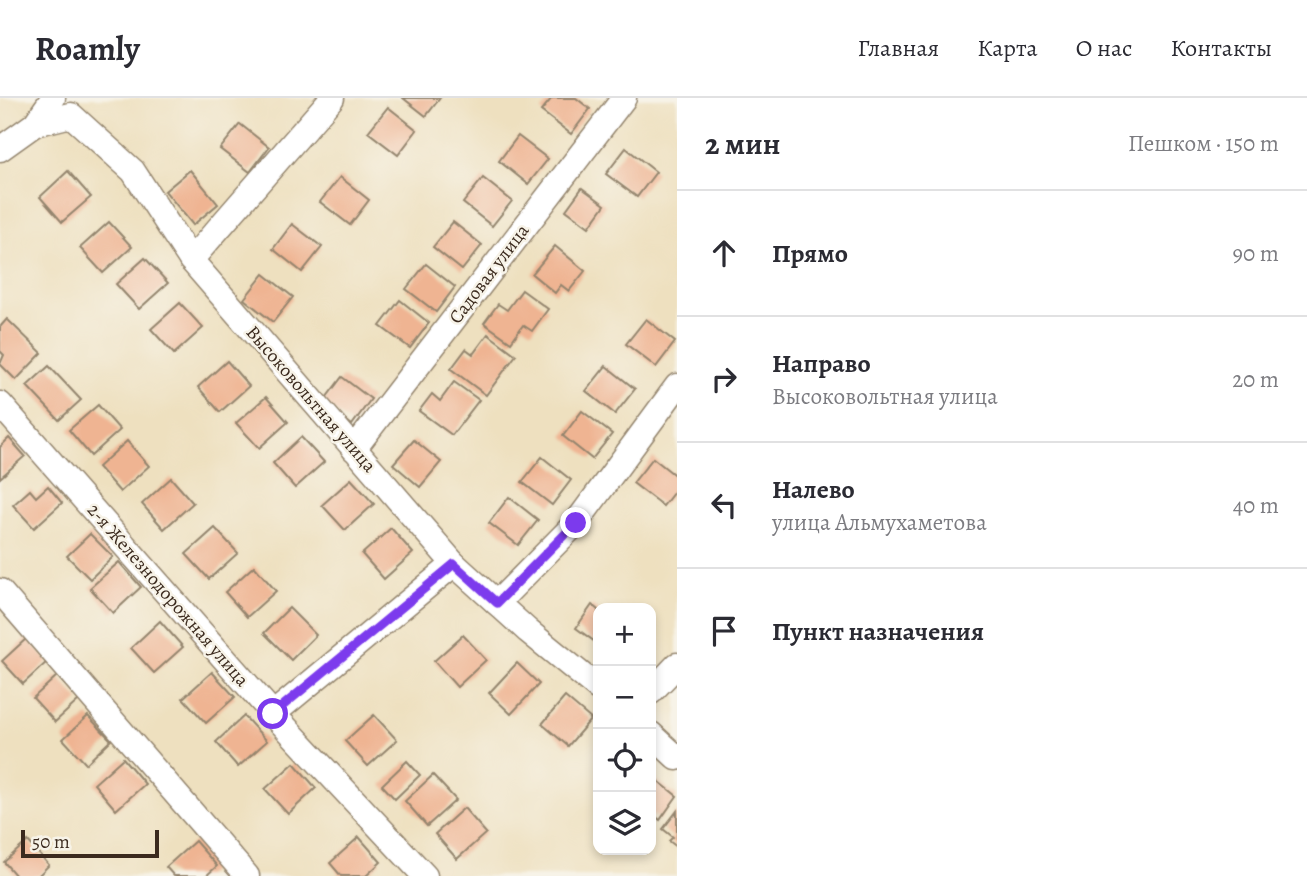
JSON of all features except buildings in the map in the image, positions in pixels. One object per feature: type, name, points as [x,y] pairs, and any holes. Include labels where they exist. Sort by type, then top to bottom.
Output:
[{"type":"street","points":[[0,149],[35,124],[53,98]]},
{"type":"street","points":[[191,261],[332,98]]},
{"type":"street","name":"Садовая улица","points":[[355,449],[624,98]]},
{"type":"street","name":"Высоковольтная улица","points":[[35,124],[71,115],[133,171],[191,261],[454,564],[593,684]]},
{"type":"street","points":[[497,603],[576,523],[677,386]]},
{"type":"street","name":"2-я Железнодорожная улица","points":[[0,404],[273,714],[425,876]]},
{"type":"street","points":[[273,714],[454,564]]},
{"type":"street","points":[[0,591],[247,876]]},
{"type":"street","points":[[656,687],[677,665]]},
{"type":"street","points":[[656,739],[677,758]]},
{"type":"route","points":[[273,714],[454,564],[497,603],[576,523]]}]
